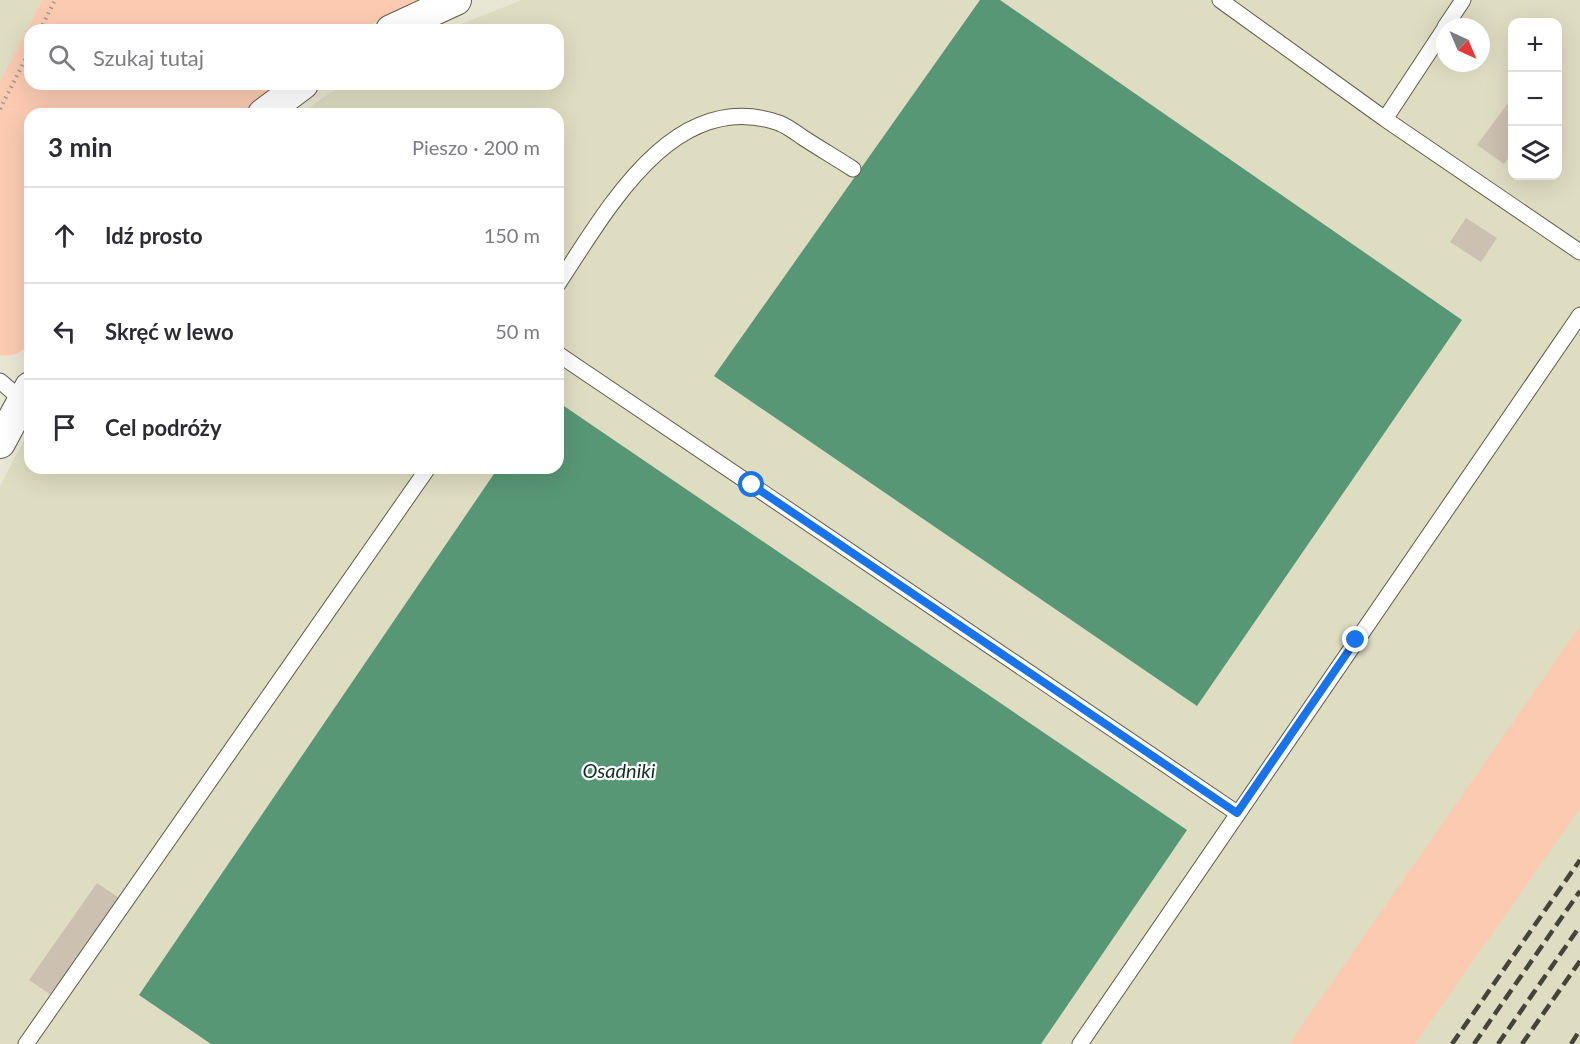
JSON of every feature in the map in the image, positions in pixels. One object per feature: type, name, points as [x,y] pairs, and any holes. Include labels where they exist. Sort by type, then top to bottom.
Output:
[{"type":"street","points":[[404,24],[456,0]]},
{"type":"street","points":[[271,108],[295,90]]},
{"type":"street","points":[[0,443],[24,398]]},
{"type":"lane","points":[[1220,0],[1385,119],[1580,252]]},
{"type":"lane","points":[[1451,18],[1463,0]]},
{"type":"lane","points":[[1385,119],[1436,41]]},
{"type":"lane","points":[[564,275],[632,178],[657,153],[689,130],[719,117],[750,117],[780,123],[853,169]]},
{"type":"lane","points":[[1080,1044],[1580,315]]},
{"type":"lane","points":[[564,358],[1237,813]]},
{"type":"lane","points":[[0,381],[24,393]]},
{"type":"lane","points":[[26,1044],[424,474]]},
{"type":"path","points":[[43,24],[55,0]]},
{"type":"path","points":[[0,109],[24,62]]},
{"type":"shaded area","points":[[0,0],[42,0],[30,24],[24,24],[24,35],[0,82]]},
{"type":"shaded area","points":[[42,0],[422,0],[373,24],[30,24]]},
{"type":"shaded area","points":[[522,0],[1580,0],[1580,1044],[0,1044],[0,486],[24,440],[24,474],[564,474],[564,108],[309,108],[335,90],[564,90],[564,24],[461,24]]},
{"type":"shaded area","points":[[24,35],[24,90],[271,90],[248,108],[24,108],[24,349],[17,354],[9,355],[0,355],[0,82]]},
{"type":"shaded area","points":[[1580,626],[1580,808],[1415,1044],[1289,1044]]},
{"type":"water","points":[[980,0],[1000,0],[1462,320],[1197,706],[714,376]]},
{"type":"water","name":"Osadniki","points":[[564,406],[1187,830],[1041,1044],[211,1044],[139,995],[494,474],[564,474]]},
{"type":"building","points":[[1508,103],[1508,158],[1504,164],[1477,145]]},
{"type":"building","points":[[1466,218],[1497,238],[1481,262],[1450,242]]},
{"type":"building","points":[[97,883],[125,902],[57,999],[29,980]]},
{"type":"railway","points":[[1452,1044],[1580,860]]},
{"type":"railway","points":[[1474,1044],[1580,891]]},
{"type":"railway","points":[[1498,1044],[1580,926]]},
{"type":"railway","points":[[1522,1044],[1580,961]]},
{"type":"railway","points":[[1571,1044],[1580,1030]]},
{"type":"route","points":[[752,485],[1237,813],[1356,640]]}]
